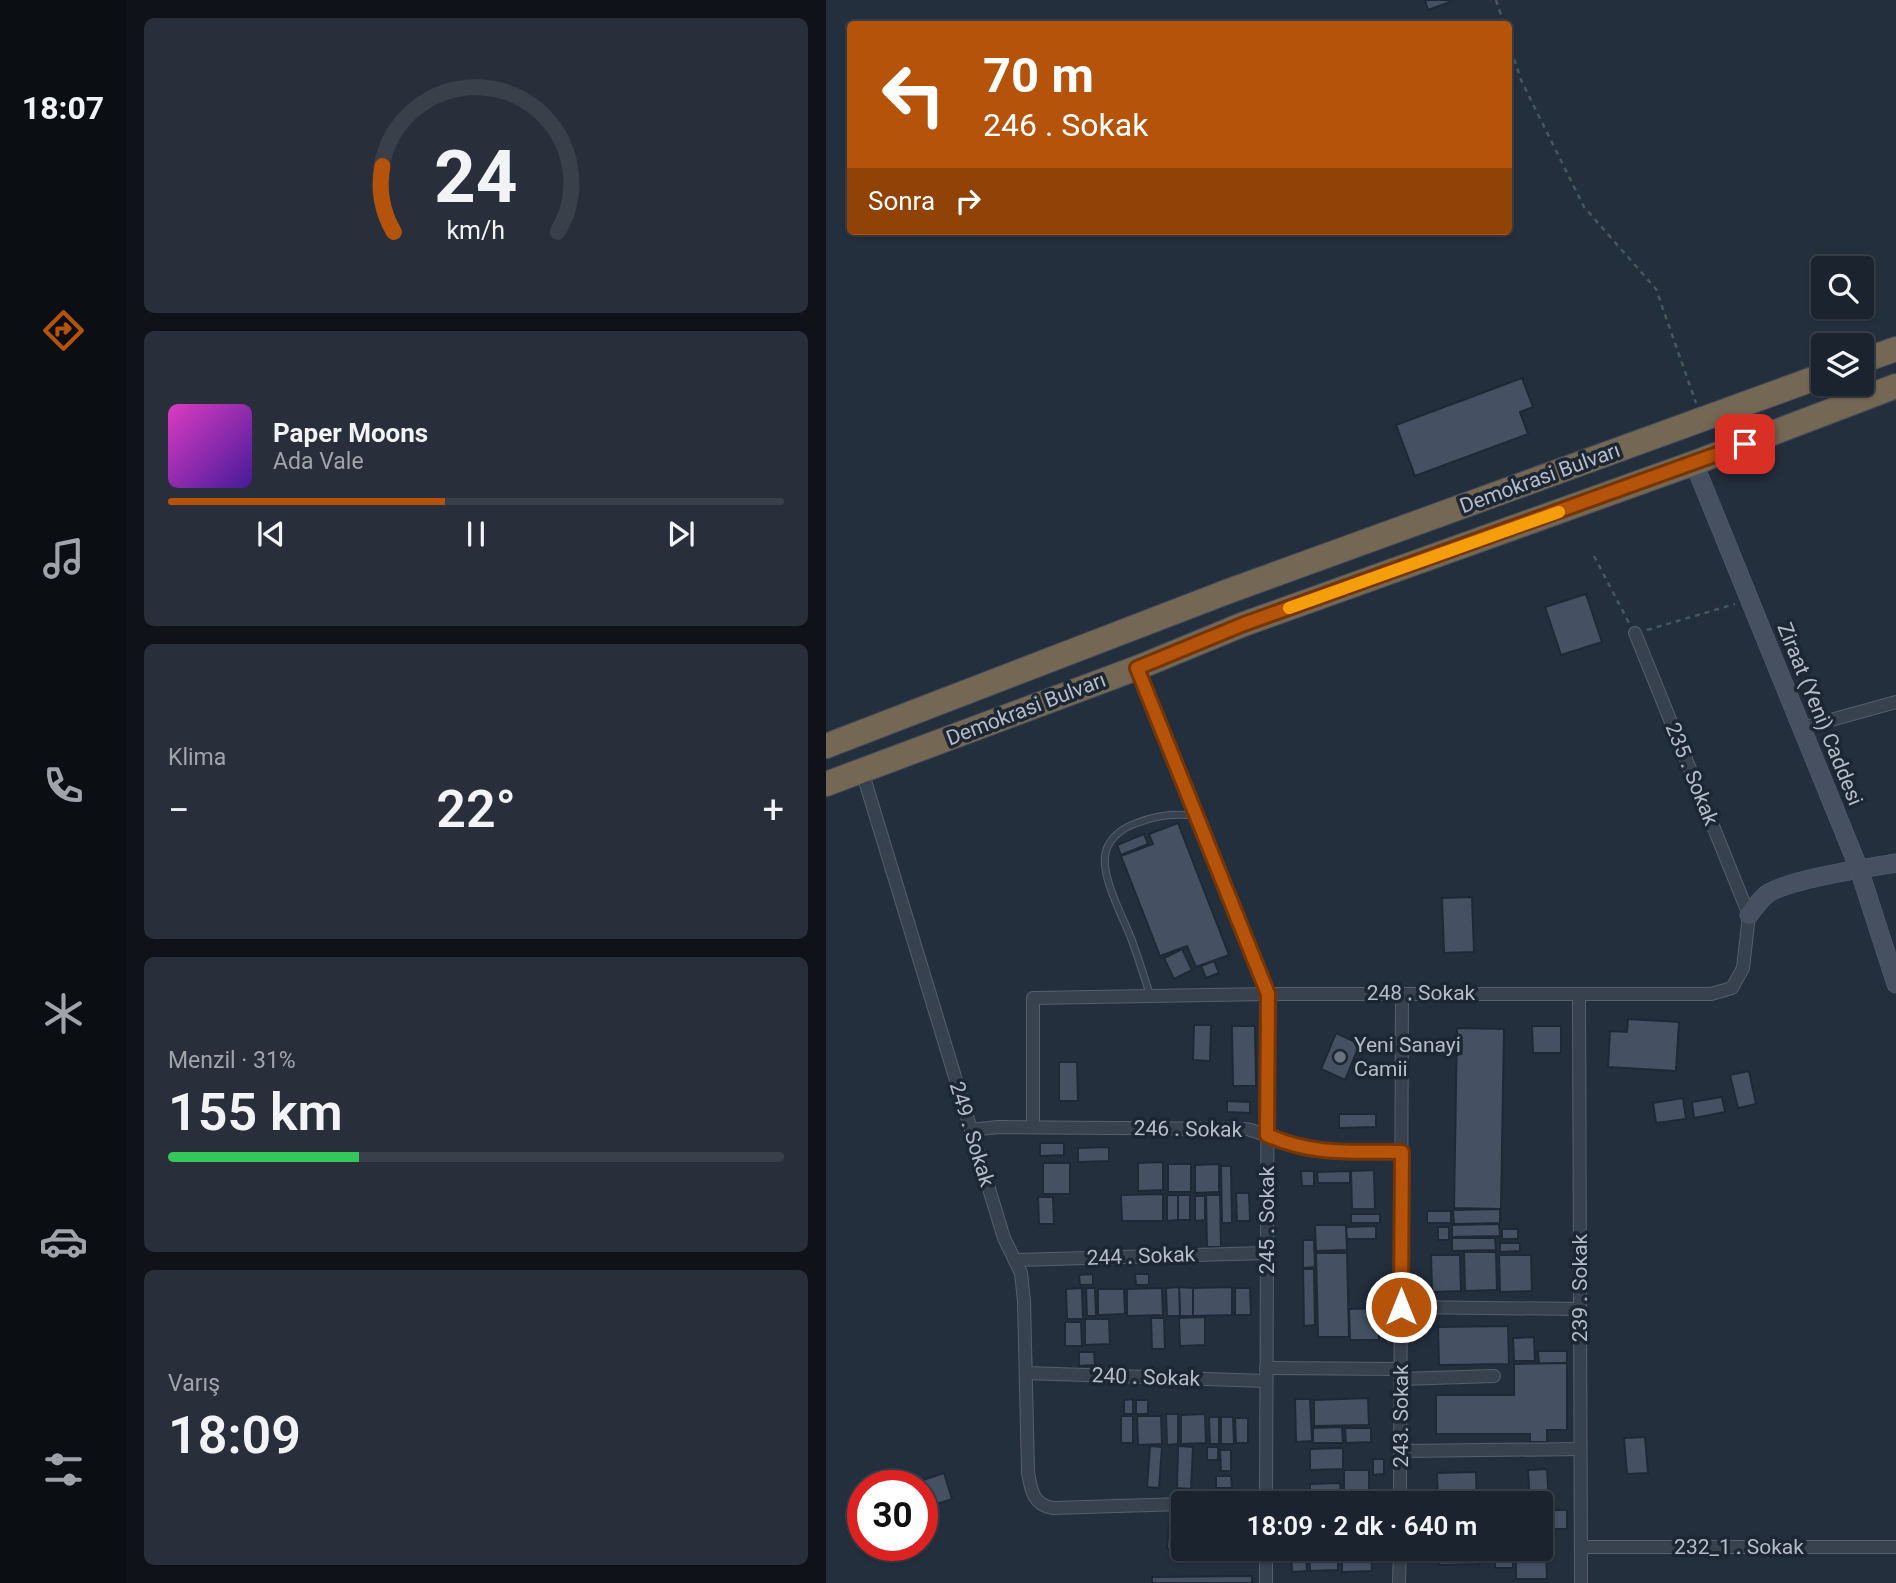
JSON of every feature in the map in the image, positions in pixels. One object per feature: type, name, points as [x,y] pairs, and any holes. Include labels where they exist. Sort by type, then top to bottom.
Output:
[{"type":"highway","points":[[1874,357],[1896,349]]},
{"type":"highway","name":"Demokrasi Bulvarı","points":[[826,746],[1229,591],[1811,380]]},
{"type":"highway","name":"Demokrasi Bulvarı","points":[[826,784],[1137,668],[1244,624],[1694,463],[1896,386]]},
{"type":"street","name":"Ziraat (Yeni) Caddesi","points":[[1694,463],[1858,869],[1896,984]]},
{"type":"street","name":"235 . Sokak","points":[[1635,633],[1749,915]]},
{"type":"street","name":"245 . Sokak","points":[[1137,668],[1268,994],[1266,1491]]},
{"type":"street","points":[[1802,728],[1896,702]]},
{"type":"street","name":"249 . Sokak","points":[[862,771],[1004,1238],[1023,1285],[1028,1472],[1033,1495],[1045,1507],[1171,1504]]},
{"type":"street","points":[[1749,915],[1758,902],[1778,889],[1858,869],[1896,863]]},
{"type":"street","name":"248 . Sokak","points":[[1033,1127],[1033,998],[1402,993],[1711,994],[1732,988],[1743,968],[1749,915]]},
{"type":"street","name":"243. Sokak","points":[[1400,1491],[1402,993]]},
{"type":"street","name":"239 . Sokak","points":[[1579,994],[1581,1583]]},
{"type":"street","name":"246 . Sokak","points":[[971,1130],[990,1127],[1247,1129],[1289,1145],[1316,1150],[1402,1152]]},
{"type":"street","name":"244 . Sokak","points":[[1015,1260],[1267,1253]]},
{"type":"street","points":[[1401,1307],[1580,1309]]},
{"type":"street","name":"240 . Sokak","points":[[1026,1373],[1494,1376]]},
{"type":"street","points":[[1401,1451],[1580,1449]]},
{"type":"street","name":"232_1 . Sokak","points":[[1582,1547],[1896,1547]]},
{"type":"street","points":[[1266,1561],[1266,1583]]},
{"type":"street","points":[[1399,1583],[1400,1561]]},
{"type":"lane","points":[[1150,996],[1109,881],[1106,850],[1117,834],[1131,825],[1168,814],[1197,817]]},
{"type":"path","points":[[1496,0],[1503,21]]},
{"type":"path","points":[[1512,52],[1521,80],[1584,207],[1656,289],[1702,419]]},
{"type":"path","points":[[1594,556],[1635,633],[1748,600]]},
{"type":"building","points":[[1425,0],[1450,0],[1450,2],[1428,10]]},
{"type":"building","points":[[1522,378],[1533,407],[1520,412],[1528,434],[1415,476],[1396,425]]},
{"type":"building","points":[[1586,594],[1602,642],[1561,655],[1545,607]]},
{"type":"building","points":[[1178,823],[1229,955],[1196,967],[1187,946],[1160,956],[1121,856],[1153,844],[1149,834]]},
{"type":"building","points":[[1144,834],[1148,844],[1121,855],[1117,845]]},
{"type":"building","points":[[1472,897],[1474,952],[1444,953],[1442,898]]},
{"type":"building","points":[[1182,949],[1192,970],[1174,979],[1164,958]]},
{"type":"building","points":[[1214,961],[1219,973],[1206,978],[1201,966]]},
{"type":"building","points":[[1628,1019],[1679,1022],[1676,1071],[1608,1067],[1610,1031],[1627,1032]]},
{"type":"building","points":[[1194,1025],[1211,1025],[1210,1061],[1193,1060]]},
{"type":"building","points":[[1232,1026],[1255,1026],[1256,1086],[1233,1086]]},
{"type":"building","points":[[1532,1026],[1561,1026],[1561,1053],[1533,1053]]},
{"type":"building","points":[[1457,1028],[1504,1029],[1501,1209],[1454,1208]]},
{"type":"building","name":"Yeni Sanayi Camii","points":[[1336,1033],[1360,1044],[1345,1080],[1321,1069]]},
{"type":"building","points":[[1059,1062],[1077,1062],[1078,1101],[1059,1101]]},
{"type":"building","points":[[1749,1071],[1756,1104],[1738,1108],[1730,1075]]},
{"type":"building","points":[[1722,1097],[1725,1112],[1694,1118],[1692,1102]]},
{"type":"building","points":[[1683,1098],[1686,1119],[1656,1123],[1653,1103]]},
{"type":"building","points":[[1227,1101],[1250,1102],[1250,1113],[1227,1112]]},
{"type":"building","points":[[1339,1114],[1376,1114],[1376,1127],[1339,1128]]},
{"type":"building","points":[[1040,1143],[1064,1143],[1064,1155],[1040,1156]]},
{"type":"building","points":[[1109,1147],[1109,1161],[1078,1162],[1078,1148]]},
{"type":"building","points":[[1163,1162],[1163,1190],[1138,1191],[1138,1163]]},
{"type":"building","points":[[1043,1163],[1070,1163],[1070,1194],[1043,1194]]},
{"type":"building","points":[[1168,1164],[1191,1164],[1191,1192],[1168,1192]]},
{"type":"building","points":[[1219,1164],[1219,1192],[1195,1193],[1195,1165]]},
{"type":"building","points":[[1221,1166],[1231,1166],[1232,1223],[1222,1223]]},
{"type":"building","points":[[1374,1170],[1375,1209],[1352,1209],[1351,1171]]},
{"type":"building","points":[[1301,1171],[1314,1171],[1314,1186],[1302,1186]]},
{"type":"building","points":[[1350,1171],[1350,1183],[1318,1183],[1317,1172]]},
{"type":"building","points":[[1236,1193],[1249,1193],[1250,1221],[1237,1221]]},
{"type":"building","points":[[1163,1194],[1163,1221],[1122,1221],[1121,1195]]},
{"type":"building","points":[[1167,1195],[1178,1195],[1178,1220],[1167,1221]]},
{"type":"building","points":[[1178,1195],[1190,1195],[1190,1220],[1178,1220]]},
{"type":"building","points":[[1206,1195],[1220,1195],[1221,1247],[1207,1247]]},
{"type":"building","points":[[1195,1196],[1205,1196],[1205,1220],[1195,1221]]},
{"type":"building","points":[[1038,1197],[1053,1197],[1054,1224],[1039,1224]]},
{"type":"building","points":[[1500,1209],[1500,1223],[1454,1224],[1453,1210]]},
{"type":"building","points":[[1427,1211],[1451,1211],[1451,1223],[1427,1223]]},
{"type":"building","points":[[1351,1214],[1380,1214],[1380,1223],[1351,1223]]},
{"type":"building","points":[[1499,1224],[1500,1236],[1452,1237],[1452,1225]]},
{"type":"building","points":[[1315,1225],[1346,1225],[1347,1250],[1316,1251]]},
{"type":"building","points":[[1376,1226],[1376,1239],[1347,1239],[1346,1227]]},
{"type":"building","points":[[1438,1227],[1449,1227],[1449,1240],[1438,1240]]},
{"type":"building","points":[[1502,1229],[1518,1229],[1518,1239],[1502,1239]]},
{"type":"building","points":[[1452,1238],[1495,1238],[1496,1250],[1452,1251]]},
{"type":"building","points":[[1303,1240],[1314,1240],[1315,1267],[1303,1268]]},
{"type":"building","points":[[1500,1243],[1520,1243],[1520,1251],[1500,1252]]},
{"type":"building","points":[[1464,1252],[1496,1252],[1497,1290],[1465,1291]]},
{"type":"building","points":[[1316,1253],[1347,1253],[1349,1337],[1318,1337]]},
{"type":"building","points":[[1431,1255],[1460,1255],[1461,1291],[1432,1292]]},
{"type":"building","points":[[1499,1255],[1531,1255],[1532,1291],[1500,1292]]},
{"type":"building","points":[[1303,1269],[1314,1269],[1315,1325],[1304,1326]]},
{"type":"building","points":[[1093,1274],[1093,1285],[1080,1285],[1079,1275]]},
{"type":"building","points":[[1135,1274],[1149,1274],[1149,1285],[1136,1285]]},
{"type":"building","points":[[1179,1287],[1193,1288],[1194,1316],[1180,1316]]},
{"type":"building","points":[[1179,1287],[1180,1316],[1167,1316],[1166,1288]]},
{"type":"building","points":[[1232,1287],[1232,1315],[1193,1316],[1193,1288]]},
{"type":"building","points":[[1082,1288],[1083,1319],[1067,1319],[1066,1289]]},
{"type":"building","points":[[1086,1288],[1095,1288],[1096,1316],[1087,1316]]},
{"type":"building","points":[[1162,1288],[1163,1315],[1127,1316],[1127,1289]]},
{"type":"building","points":[[1235,1288],[1250,1288],[1251,1315],[1235,1315]]},
{"type":"building","points":[[1098,1289],[1124,1289],[1125,1314],[1098,1315]]},
{"type":"building","points":[[1378,1308],[1379,1340],[1350,1340],[1349,1309]]},
{"type":"building","points":[[1205,1317],[1205,1345],[1180,1346],[1179,1318]]},
{"type":"building","points":[[1151,1318],[1164,1318],[1165,1349],[1152,1349]]},
{"type":"building","points":[[1085,1319],[1109,1319],[1110,1344],[1085,1345]]},
{"type":"building","points":[[1065,1322],[1081,1322],[1082,1346],[1065,1346]]},
{"type":"building","points":[[1508,1326],[1509,1364],[1439,1365],[1438,1327]]},
{"type":"building","points":[[1534,1337],[1535,1361],[1514,1361],[1513,1338]]},
{"type":"building","points":[[1538,1351],[1567,1351],[1567,1363],[1539,1364]]},
{"type":"building","points":[[1079,1352],[1094,1352],[1095,1365],[1079,1366]]},
{"type":"building","points":[[1567,1363],[1567,1430],[1547,1430],[1547,1442],[1530,1442],[1530,1434],[1436,1434],[1436,1395],[1514,1395],[1514,1364]]},
{"type":"building","points":[[1368,1398],[1369,1425],[1314,1426],[1314,1400]]},
{"type":"building","points":[[1133,1399],[1133,1414],[1124,1414],[1124,1400]]},
{"type":"building","points":[[1295,1399],[1310,1399],[1312,1441],[1296,1442]]},
{"type":"building","points":[[1136,1400],[1148,1400],[1148,1414],[1136,1414]]},
{"type":"building","points":[[1166,1414],[1178,1414],[1178,1444],[1167,1445]]},
{"type":"building","points":[[1205,1414],[1206,1443],[1181,1444],[1181,1415]]},
{"type":"building","points":[[1121,1416],[1133,1416],[1133,1443],[1121,1443]]},
{"type":"building","points":[[1137,1416],[1161,1416],[1162,1444],[1138,1445]]},
{"type":"building","points":[[1209,1417],[1219,1417],[1219,1444],[1210,1444]]},
{"type":"building","points":[[1221,1417],[1233,1417],[1234,1444],[1221,1444]]},
{"type":"building","points":[[1235,1418],[1248,1418],[1248,1443],[1236,1443]]},
{"type":"building","points":[[1342,1427],[1343,1443],[1313,1443],[1313,1428]]},
{"type":"building","points":[[1345,1428],[1371,1428],[1371,1442],[1346,1443]]},
{"type":"building","points":[[1645,1437],[1648,1473],[1627,1474],[1624,1438]]},
{"type":"building","points":[[1150,1446],[1162,1447],[1159,1488],[1147,1487]]},
{"type":"building","points":[[1178,1446],[1193,1447],[1191,1489],[1177,1488]]},
{"type":"building","points":[[1207,1447],[1218,1447],[1218,1460],[1207,1460]]},
{"type":"building","points":[[1343,1448],[1343,1469],[1310,1470],[1310,1449]]},
{"type":"building","points":[[1220,1450],[1231,1450],[1231,1471],[1221,1471]]},
{"type":"building","points":[[1373,1459],[1384,1459],[1384,1474],[1373,1475]]},
{"type":"building","points":[[1547,1469],[1548,1491],[1529,1491],[1528,1470]]},
{"type":"building","points":[[1344,1470],[1369,1470],[1369,1491],[1344,1491]]},
{"type":"building","points":[[1476,1472],[1477,1491],[1438,1491],[1437,1473]]},
{"type":"building","points":[[944,1473],[952,1499],[938,1504],[938,1475]]},
{"type":"building","points":[[1216,1476],[1231,1476],[1232,1488],[1216,1488]]},
{"type":"building","points":[[1340,1483],[1341,1491],[1310,1491],[1310,1484]]},
{"type":"building","points":[[1553,1510],[1567,1510],[1567,1529],[1553,1529]]},
{"type":"building","points":[[1169,1523],[1171,1523],[1171,1549],[1167,1549]]},
{"type":"building","points":[[1291,1561],[1306,1561],[1307,1571],[1292,1572]]},
{"type":"building","points":[[1310,1561],[1338,1561],[1338,1570],[1310,1571]]},
{"type":"building","points":[[1342,1561],[1371,1561],[1372,1571],[1342,1572]]},
{"type":"building","points":[[1439,1561],[1479,1561],[1479,1564],[1439,1565]]},
{"type":"building","points":[[1495,1561],[1513,1561],[1513,1568],[1495,1568]]},
{"type":"building","points":[[1516,1561],[1546,1561],[1547,1579],[1516,1579]]},
{"type":"building","points":[[1252,1576],[1252,1583],[1152,1583],[1152,1577]]},
{"type":"slow traffic","points":[[1289,608],[1559,512]]},
{"type":"place","name":"Yeni Sanayi Camii","points":[[1340,1057]]},
{"type":"route","points":[[1401,1307],[1402,1152],[1316,1150],[1289,1145],[1267,1135],[1268,994],[1137,668],[1244,624],[1745,444]]}]
